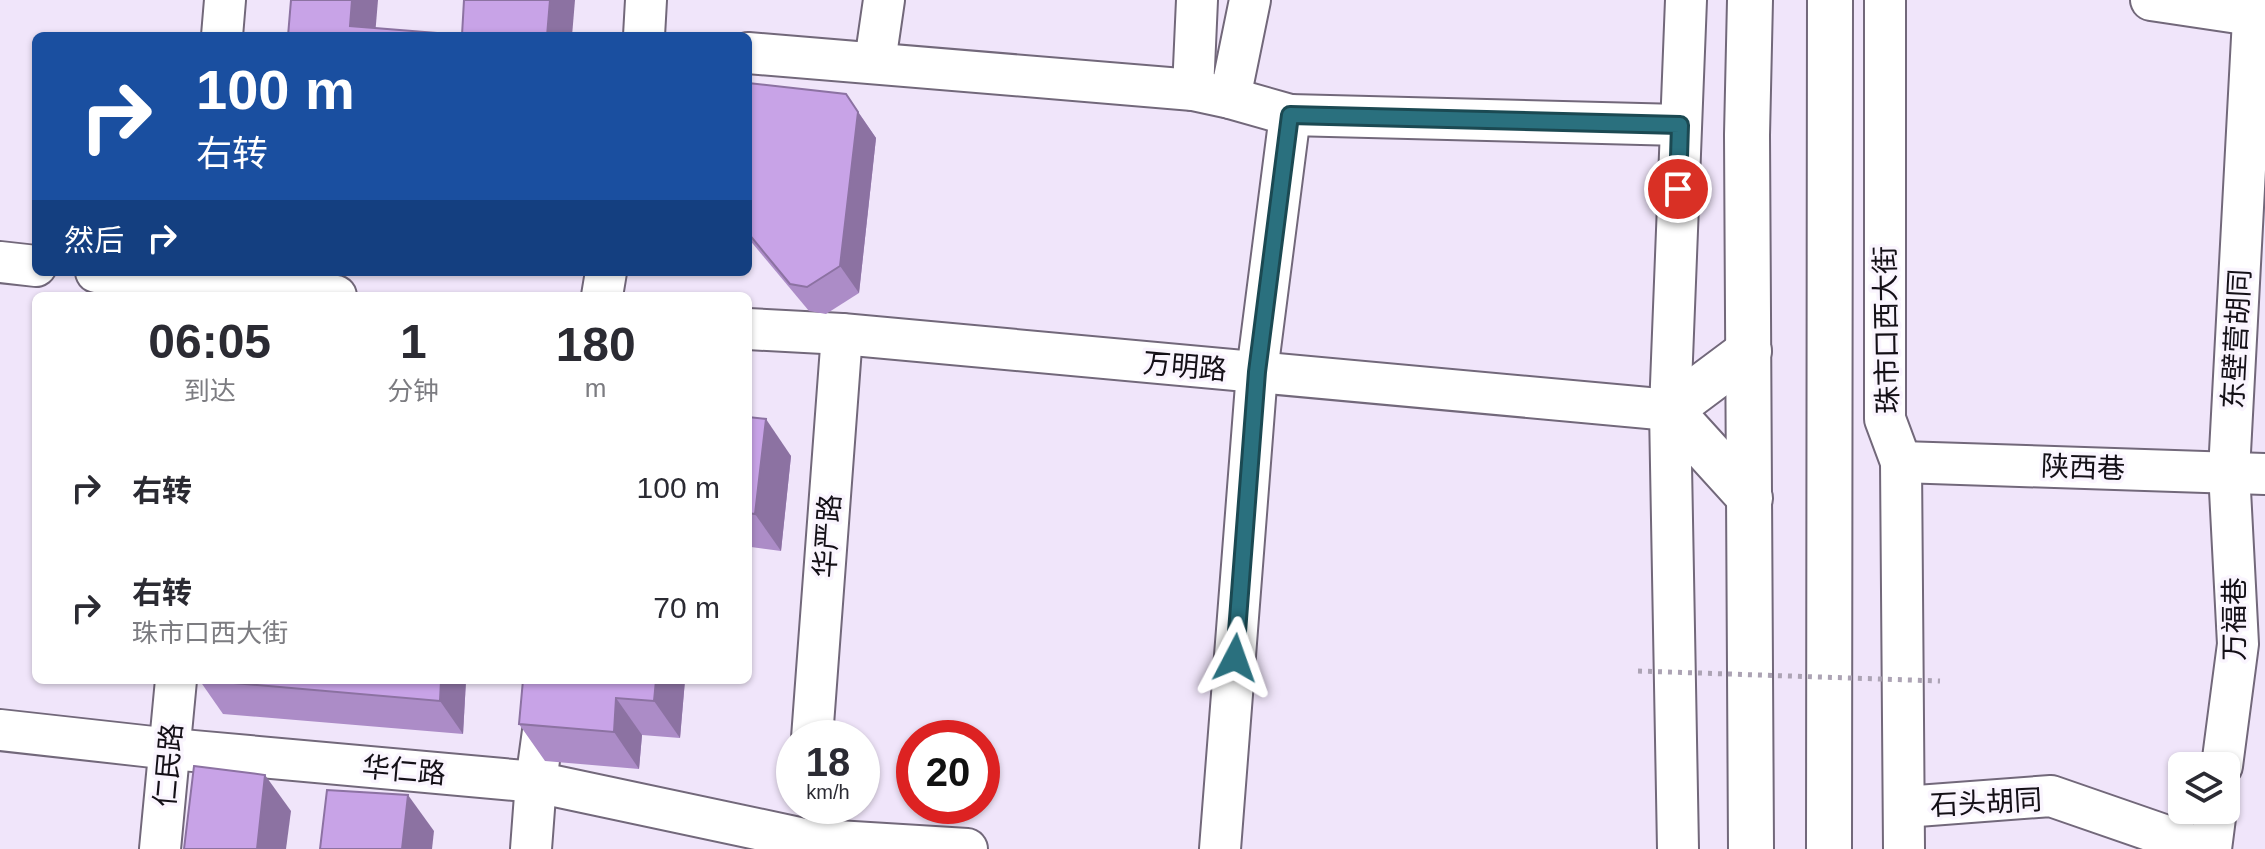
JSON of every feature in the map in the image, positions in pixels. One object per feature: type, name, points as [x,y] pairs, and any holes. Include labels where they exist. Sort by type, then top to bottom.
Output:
[{"type":"main road","points":[[1750,0],[1747,135],[1751,849]]},
{"type":"main road","name":"珠市口西大街","points":[[1829,849],[1830,0]]},
{"type":"main road","points":[[1749,351],[1670,410],[1750,498]]},
{"type":"street","points":[[222,32],[225,0]]},
{"type":"street","points":[[644,32],[646,0]]},
{"type":"street","points":[[875,62],[884,0]]},
{"type":"street","points":[[1197,0],[1212,94]]},
{"type":"street","points":[[1212,94],[1250,0]]},
{"type":"street","points":[[1678,849],[1670,410],[1686,0]]},
{"type":"street","name":"珠市口西大街","points":[[1885,0],[1885,419],[1901,462],[1904,849]]},
{"type":"street","points":[[2151,0],[2257,11]]},
{"type":"street","name":"东壁营胡同","points":[[2247,473],[2257,11]]},
{"type":"street","points":[[752,53],[1212,94],[1290,115],[1680,125]]},
{"type":"street","points":[[1220,849],[1257,372],[1290,115]]},
{"type":"street","points":[[0,262],[32,266]]},
{"type":"street","points":[[132,276],[292,292]]},
{"type":"street","name":"万明路","points":[[752,329],[842,334],[1670,410]]},
{"type":"street","name":"华严路","points":[[813,720],[842,334]]},
{"type":"street","name":"陕西巷","points":[[1901,462],[2247,473]]},
{"type":"street","name":"万福巷","points":[[2226,752],[2252,646],[2247,473]]},
{"type":"street","name":"仁民路","points":[[160,849],[176,684]]},
{"type":"street","points":[[531,849],[536,782],[549,684]]},
{"type":"street","name":"华仁路","points":[[0,730],[536,782],[805,831],[967,849]]},
{"type":"street","name":"石头胡同","points":[[1904,807],[2051,796],[2204,849]]},
{"type":"street","points":[[2211,849],[2214,824]]},
{"type":"path","points":[[1638,671],[1940,681]]},
{"type":"building","points":[[291,0],[352,0],[350,26],[425,32],[288,32]]},
{"type":"building","points":[[464,0],[550,0],[547,32],[462,32]]},
{"type":"building","points":[[752,83],[846,94],[858,112],[840,266],[807,287],[790,284],[752,238]]},
{"type":"building","points":[[752,417],[766,419],[755,514],[752,514]]},
{"type":"building","points":[[246,684],[441,684],[440,701]]},
{"type":"building","points":[[523,684],[656,684],[654,701],[616,698],[614,732],[519,724]]},
{"type":"building","points":[[194,766],[265,775],[257,849],[184,849]]},
{"type":"building","points":[[327,790],[408,795],[402,849],[320,849]]},
{"type":"route","points":[[1235,658],[1257,372],[1290,115],[1680,125],[1678,189]]}]
